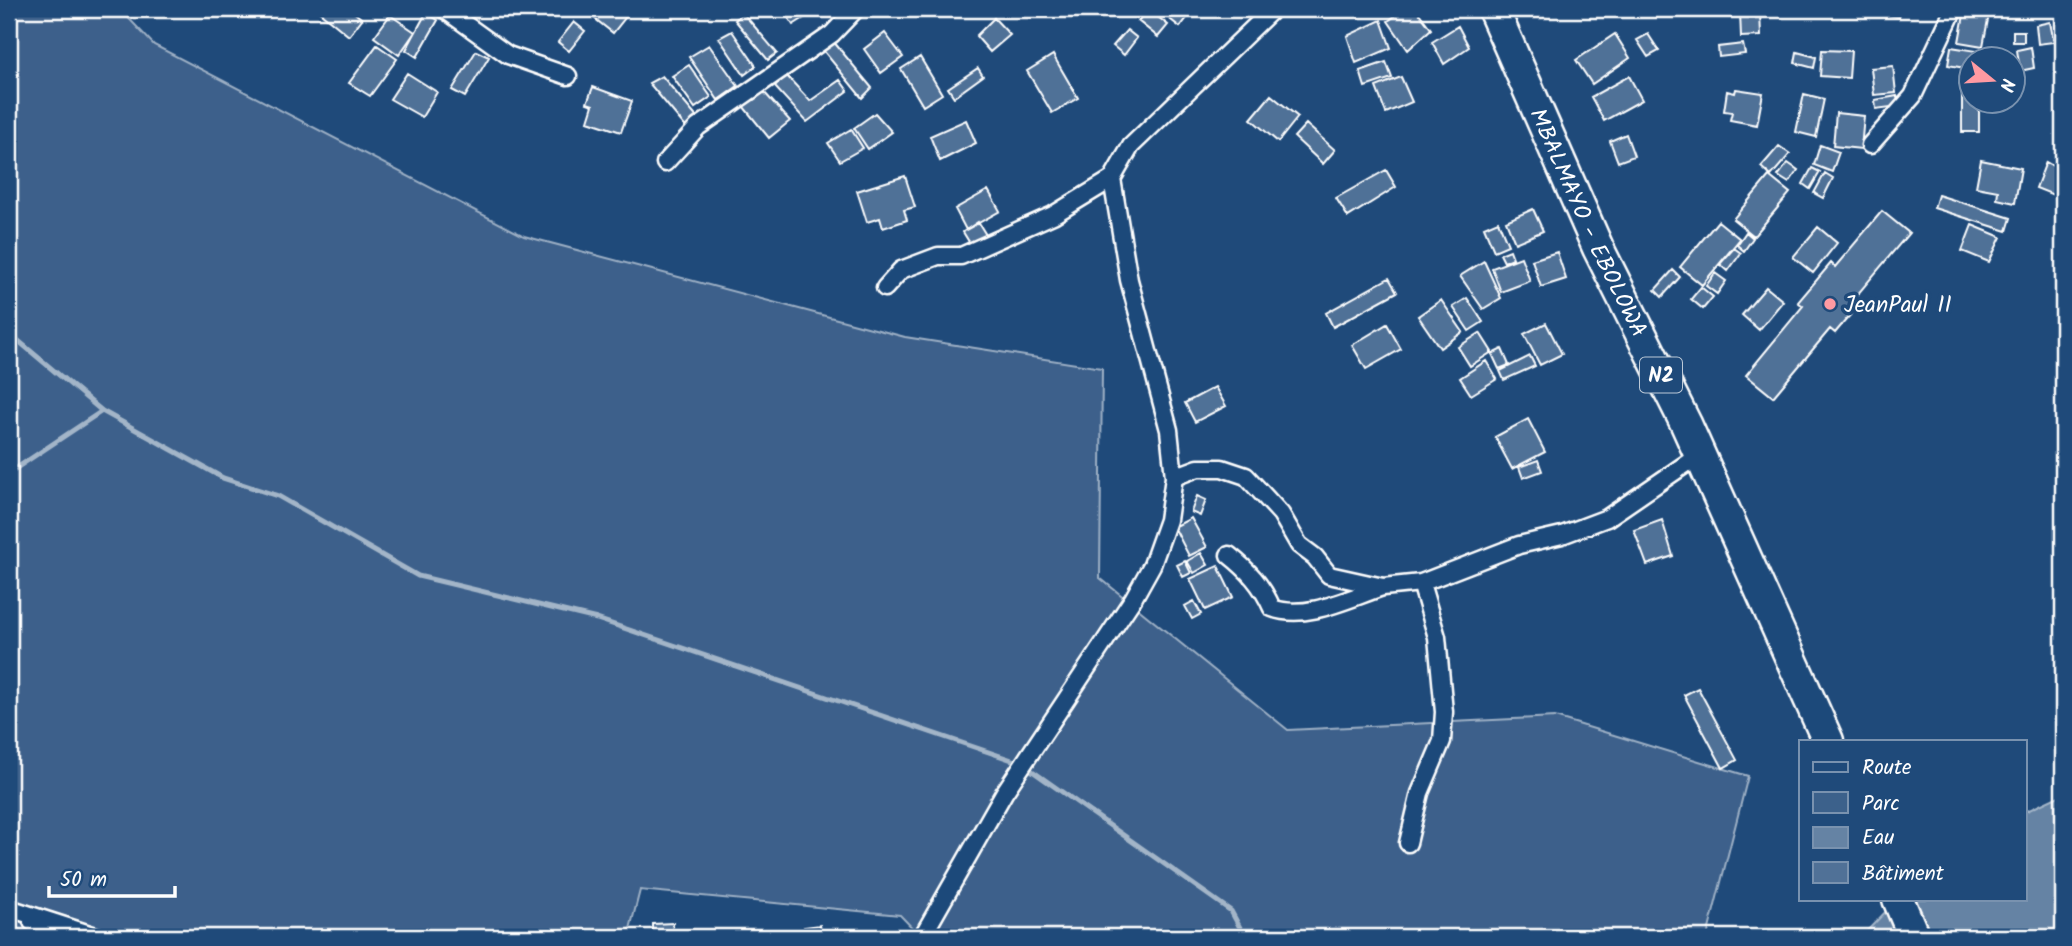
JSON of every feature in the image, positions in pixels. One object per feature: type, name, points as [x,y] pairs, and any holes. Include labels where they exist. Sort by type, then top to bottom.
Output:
[{"type":"highway","name":"MBALMAYO - EBOLOWA","points":[[1493,9],[1598,248],[1699,455],[1828,740]]},
{"type":"highway","points":[[1898,900],[1914,937]]},
{"type":"street","points":[[444,9],[508,55],[568,76]]},
{"type":"street","points":[[665,163],[698,127],[832,34],[856,9]]},
{"type":"street","points":[[885,288],[901,270],[938,256],[961,256],[1053,215],[1112,179],[1131,146],[1273,9]]},
{"type":"street","points":[[1870,145],[1913,96],[1954,9]]},
{"type":"street","points":[[922,937],[1004,793],[1133,599],[1152,565],[1168,520],[1174,477],[1169,430],[1129,280],[1112,179]]},
{"type":"street","points":[[1228,555],[1245,568],[1264,589],[1272,608],[1287,614],[1307,611],[1383,587],[1421,583],[1519,545],[1562,535],[1607,518],[1699,455]]},
{"type":"street","points":[[1174,477],[1198,468],[1222,468],[1246,476],[1281,514],[1299,545],[1315,556],[1329,575],[1383,587]]},
{"type":"street","points":[[1408,843],[1420,793],[1442,741],[1444,712],[1437,637],[1421,583]]},
{"type":"street","points":[[9,909],[56,937]]},
{"type":"street","points":[[9,909],[99,937]]},
{"type":"green space","points":[[9,9],[120,9],[154,45],[524,236],[905,337],[1102,368],[1100,578],[1288,730],[1555,717],[1748,776],[1707,937],[921,937],[900,915],[640,890],[628,937],[9,937]]},
{"type":"water","points":[[2063,794],[2063,937],[1861,937],[1897,900],[2026,900],[2026,812]]},
{"type":"building","points":[[316,9],[350,9],[362,19],[349,36]]},
{"type":"building","points":[[601,9],[632,9],[613,33],[594,18]]},
{"type":"building","points":[[809,9],[812,13],[793,25],[783,10]]},
{"type":"building","points":[[1148,9],[1168,25],[1158,37],[1138,21]]},
{"type":"building","points":[[1157,9],[1194,9],[1180,27]]},
{"type":"building","points":[[1405,9],[1416,9],[1431,29],[1408,50],[1388,21]]},
{"type":"building","points":[[1540,9],[1558,9],[1544,16]]},
{"type":"building","points":[[1881,9],[1900,9],[1899,17],[1880,14]]},
{"type":"building","points":[[1965,9],[1990,9],[1983,46],[1959,42]]},
{"type":"building","points":[[1760,11],[1761,36],[1741,37],[1740,12]]},
{"type":"building","points":[[426,13],[438,20],[417,57],[406,50]]},
{"type":"building","points":[[743,13],[777,53],[768,60],[735,20]]},
{"type":"building","points":[[390,15],[415,32],[399,55],[374,37]]},
{"type":"building","points":[[994,18],[1010,35],[990,52],[976,36]]},
{"type":"building","points":[[1381,20],[1391,48],[1356,63],[1347,36]]},
{"type":"building","points":[[574,22],[585,31],[569,51],[558,42]]},
{"type":"building","points":[[2050,22],[2054,42],[2038,44],[2036,25]]},
{"type":"building","points":[[1458,26],[1469,47],[1444,64],[1432,42]]},
{"type":"building","points":[[1127,30],[1137,38],[1124,55],[1113,46]]},
{"type":"building","points":[[732,31],[756,66],[744,75],[719,38]]},
{"type":"building","points":[[2013,31],[2024,31],[2024,42],[2013,42]]},
{"type":"building","points":[[885,33],[903,57],[881,73],[864,49]]},
{"type":"building","points":[[1615,34],[1630,58],[1592,84],[1576,60]]},
{"type":"building","points":[[1648,34],[1659,51],[1648,57],[1637,40]]},
{"type":"building","points":[[833,41],[872,88],[862,98],[822,49]]},
{"type":"building","points":[[1743,44],[1745,54],[1719,57],[1718,47]]},
{"type":"building","points":[[377,45],[397,59],[370,96],[349,83]]},
{"type":"building","points":[[709,45],[738,86],[718,100],[689,57]]},
{"type":"building","points":[[1951,47],[1956,48],[1956,66],[1948,65]]},
{"type":"building","points":[[2031,47],[2034,68],[2026,70],[2026,48]]},
{"type":"building","points":[[1822,50],[1851,51],[1849,78],[1820,76]]},
{"type":"building","points":[[476,51],[489,57],[465,97],[452,90]]},
{"type":"building","points":[[1797,52],[1816,57],[1814,68],[1795,63]]},
{"type":"building","points":[[1053,55],[1078,98],[1052,113],[1027,71]]},
{"type":"building","points":[[920,57],[942,94],[923,106],[901,69]]},
{"type":"building","points":[[1386,62],[1392,78],[1365,87],[1360,71]]},
{"type":"building","points":[[689,65],[711,97],[695,108],[672,76]]},
{"type":"building","points":[[1893,66],[1896,93],[1874,95],[1871,68]]},
{"type":"building","points":[[978,68],[983,76],[954,97],[948,88]]},
{"type":"building","points":[[407,73],[437,92],[422,117],[390,99]]},
{"type":"building","points":[[786,75],[810,101],[840,80],[848,91],[807,122],[775,87]]},
{"type":"building","points":[[662,76],[699,120],[688,130],[649,83]]},
{"type":"building","points":[[1629,76],[1642,100],[1604,121],[1591,97]]},
{"type":"building","points":[[1401,77],[1412,102],[1386,113],[1376,87]]},
{"type":"building","points":[[593,87],[632,101],[621,132],[588,121],[593,105],[587,103]]},
{"type":"building","points":[[1736,89],[1763,93],[1757,125],[1730,120],[1732,112],[1724,111],[1727,91],[1735,93]]},
{"type":"building","points":[[764,92],[790,121],[769,138],[743,106]]},
{"type":"building","points":[[1804,94],[1824,99],[1816,137],[1796,132]]},
{"type":"building","points":[[1271,95],[1298,117],[1278,142],[1251,119]]},
{"type":"building","points":[[1897,96],[1899,106],[1876,109],[1875,100]]},
{"type":"building","points":[[875,113],[892,132],[868,149],[854,128]]},
{"type":"building","points":[[1836,113],[1864,116],[1861,149],[1833,146]]},
{"type":"building","points":[[1962,116],[1979,116],[1979,132],[1962,132]]},
{"type":"building","points":[[966,120],[976,143],[940,161],[930,136]]},
{"type":"building","points":[[1306,124],[1335,150],[1323,164],[1294,137]]},
{"type":"building","points":[[851,129],[863,148],[840,161],[828,143]]},
{"type":"building","points":[[1626,134],[1634,156],[1618,162],[1610,141]]},
{"type":"building","points":[[1820,145],[1839,152],[1832,172],[1814,165]]},
{"type":"building","points":[[1779,146],[1790,154],[1771,176],[1761,167]]},
{"type":"building","points":[[1981,160],[2021,168],[2015,203],[1997,199],[1998,191],[1976,187]]},
{"type":"building","points":[[2046,162],[2063,172],[2056,196],[2036,188]]},
{"type":"building","points":[[1788,163],[1798,170],[1789,183],[1778,176]]},
{"type":"building","points":[[1812,168],[1820,172],[1810,189],[1803,184]]},
{"type":"building","points":[[1386,170],[1396,187],[1348,217],[1336,198]]},
{"type":"building","points":[[1825,173],[1833,178],[1823,198],[1814,193]]},
{"type":"building","points":[[905,176],[915,207],[904,210],[907,220],[883,228],[880,218],[867,222],[857,191]]},
{"type":"building","points":[[1769,176],[1790,193],[1754,236],[1733,219]]},
{"type":"building","points":[[988,190],[1000,211],[966,230],[955,209]]},
{"type":"building","points":[[1938,195],[2011,218],[2007,231],[1934,208]]},
{"type":"building","points":[[1533,209],[1543,231],[1515,243],[1506,221]]},
{"type":"building","name":"JeanPaul II","points":[[1882,211],[1909,233],[1856,296],[1862,301],[1835,333],[1830,329],[1773,397],[1746,375],[1803,306],[1798,302],[1831,263],[1835,267]]},
{"type":"building","points":[[1498,221],[1508,245],[1494,251],[1484,227]]},
{"type":"building","points":[[1718,221],[1740,239],[1702,285],[1680,267]]},
{"type":"building","points":[[978,222],[986,235],[971,245],[963,232]]},
{"type":"building","points":[[1972,225],[2001,237],[1989,262],[1962,251]]},
{"type":"building","points":[[1818,227],[1837,243],[1813,273],[1793,257]]},
{"type":"building","points":[[1746,232],[1753,238],[1744,251],[1737,245]]},
{"type":"building","points":[[1734,248],[1741,253],[1728,271],[1720,264]]},
{"type":"building","points":[[1510,250],[1513,258],[1504,262],[1500,254]]},
{"type":"building","points":[[1557,252],[1566,279],[1541,287],[1532,260]]},
{"type":"building","points":[[1521,257],[1530,281],[1501,292],[1492,268]]},
{"type":"building","points":[[1484,261],[1501,298],[1483,309],[1460,276]]},
{"type":"building","points":[[1673,270],[1680,277],[1662,297],[1655,290]]},
{"type":"building","points":[[1715,273],[1726,281],[1717,294],[1706,286]]},
{"type":"building","points":[[1389,278],[1397,292],[1333,327],[1326,313]]},
{"type":"building","points":[[1701,287],[1713,297],[1703,309],[1691,299]]},
{"type":"building","points":[[1766,287],[1783,301],[1759,330],[1742,315]]},
{"type":"building","points":[[1467,298],[1483,322],[1469,331],[1453,307]]},
{"type":"building","points":[[1441,300],[1463,332],[1440,348],[1418,316]]},
{"type":"building","points":[[1546,323],[1562,354],[1540,365],[1524,334]]},
{"type":"building","points":[[1387,324],[1401,349],[1366,369],[1352,345]]},
{"type":"building","points":[[1480,333],[1492,352],[1470,366],[1458,347]]},
{"type":"building","points":[[1502,349],[1509,365],[1499,369],[1492,354]]},
{"type":"building","points":[[1530,356],[1535,366],[1504,380],[1500,371]]},
{"type":"building","points":[[1486,361],[1497,379],[1471,395],[1460,378]]},
{"type":"building","points":[[1215,387],[1226,406],[1195,422],[1185,403]]},
{"type":"building","points":[[1528,419],[1545,452],[1512,469],[1495,437]]},
{"type":"building","points":[[1538,460],[1542,471],[1523,478],[1519,467]]},
{"type":"building","points":[[1197,496],[1206,500],[1200,516],[1191,512]]},
{"type":"building","points":[[1191,518],[1207,547],[1189,556],[1174,527]]},
{"type":"building","points":[[1662,520],[1673,556],[1647,565],[1634,530]]},
{"type":"building","points":[[1201,553],[1208,565],[1194,573],[1187,561]]},
{"type":"building","points":[[1185,561],[1191,573],[1183,577],[1177,565]]},
{"type":"building","points":[[1218,566],[1233,597],[1205,610],[1190,579]]},
{"type":"building","points":[[1194,601],[1201,614],[1192,619],[1185,606]]},
{"type":"building","points":[[1698,688],[1737,760],[1723,768],[1684,695]]},
{"type":"building","points":[[673,923],[673,937],[653,937],[653,924]]},
{"type":"building","points":[[820,925],[822,937],[806,937],[804,927]]},
{"type":"waterway","points":[[9,333],[102,411]]},
{"type":"waterway","points":[[9,473],[102,411],[223,478],[278,496],[418,576],[597,619],[1021,763],[1231,911],[1245,937]]},
{"type":"place","name":"JeanPaul II","points":[[1830,304]]}]
